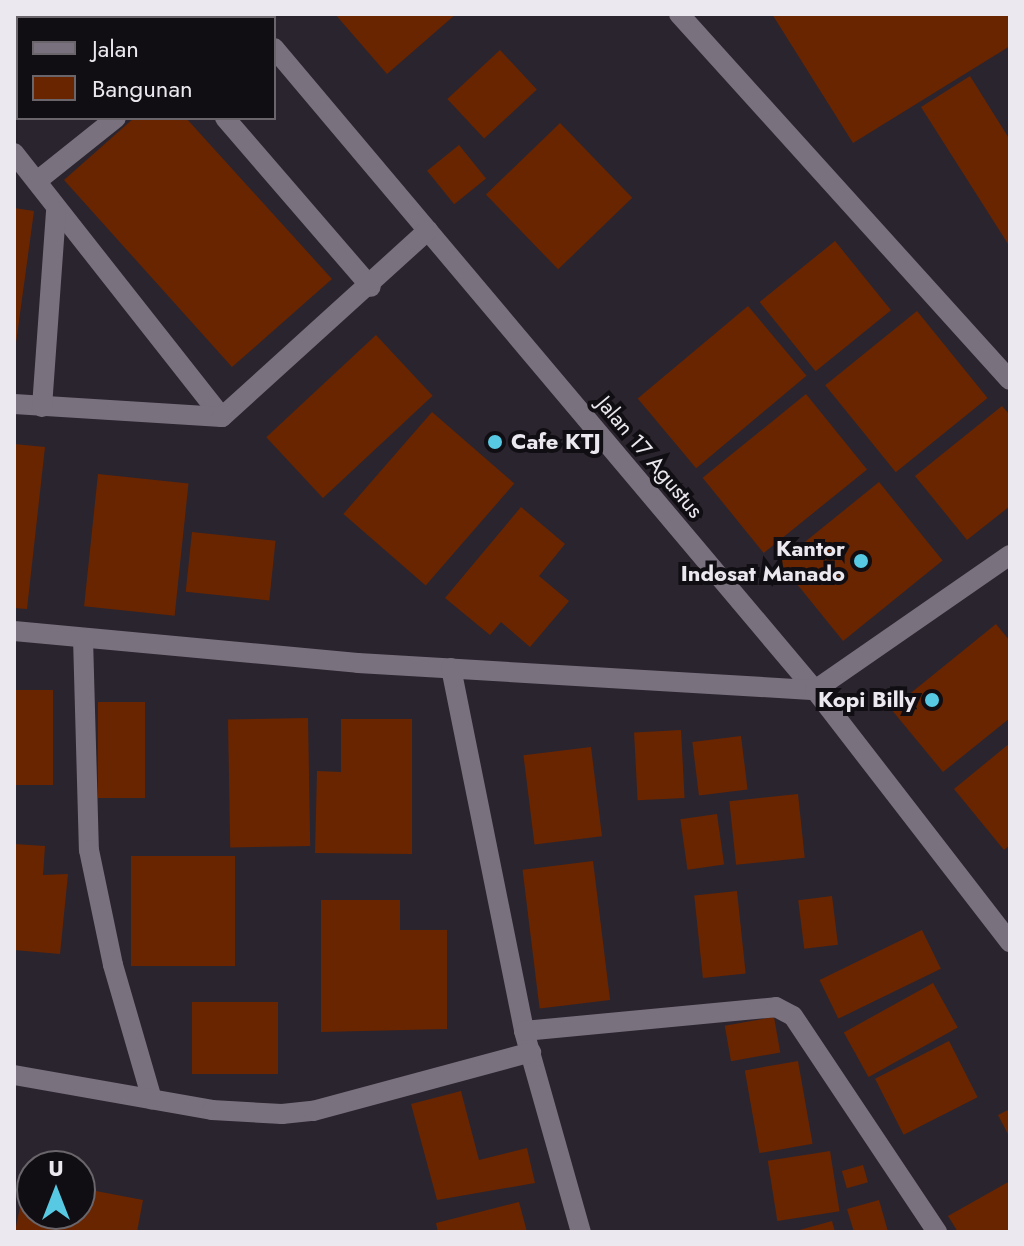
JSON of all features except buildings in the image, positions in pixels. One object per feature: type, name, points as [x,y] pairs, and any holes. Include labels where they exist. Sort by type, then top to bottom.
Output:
[{"type":"street","points":[[679,14],[1010,380]]},
{"type":"street","name":"Jalan 17 Agustus","points":[[276,50],[815,690],[1010,942]]},
{"type":"street","points":[[37,181],[113,120]]},
{"type":"street","points":[[227,120],[371,287]]},
{"type":"street","points":[[14,153],[37,181],[56,212],[222,417]]},
{"type":"street","points":[[42,407],[56,212]]},
{"type":"street","points":[[14,404],[222,417],[371,287],[428,230]]},
{"type":"street","points":[[14,631],[451,668],[815,690],[1010,555]]},
{"type":"street","points":[[83,638],[89,850],[113,965],[152,1099]]},
{"type":"street","points":[[451,668],[524,1031],[581,1232]]},
{"type":"street","points":[[524,1031],[776,1007],[793,1016],[937,1232]]},
{"type":"street","points":[[14,1075],[212,1110],[313,1111],[531,1052]]},
{"type":"place","name":"Cafe KTJ","points":[[495,442]]},
{"type":"place","name":"Kantor Indosat Manado","points":[[861,561]]},
{"type":"place","name":"Kopi Billy","points":[[932,700]]}]
